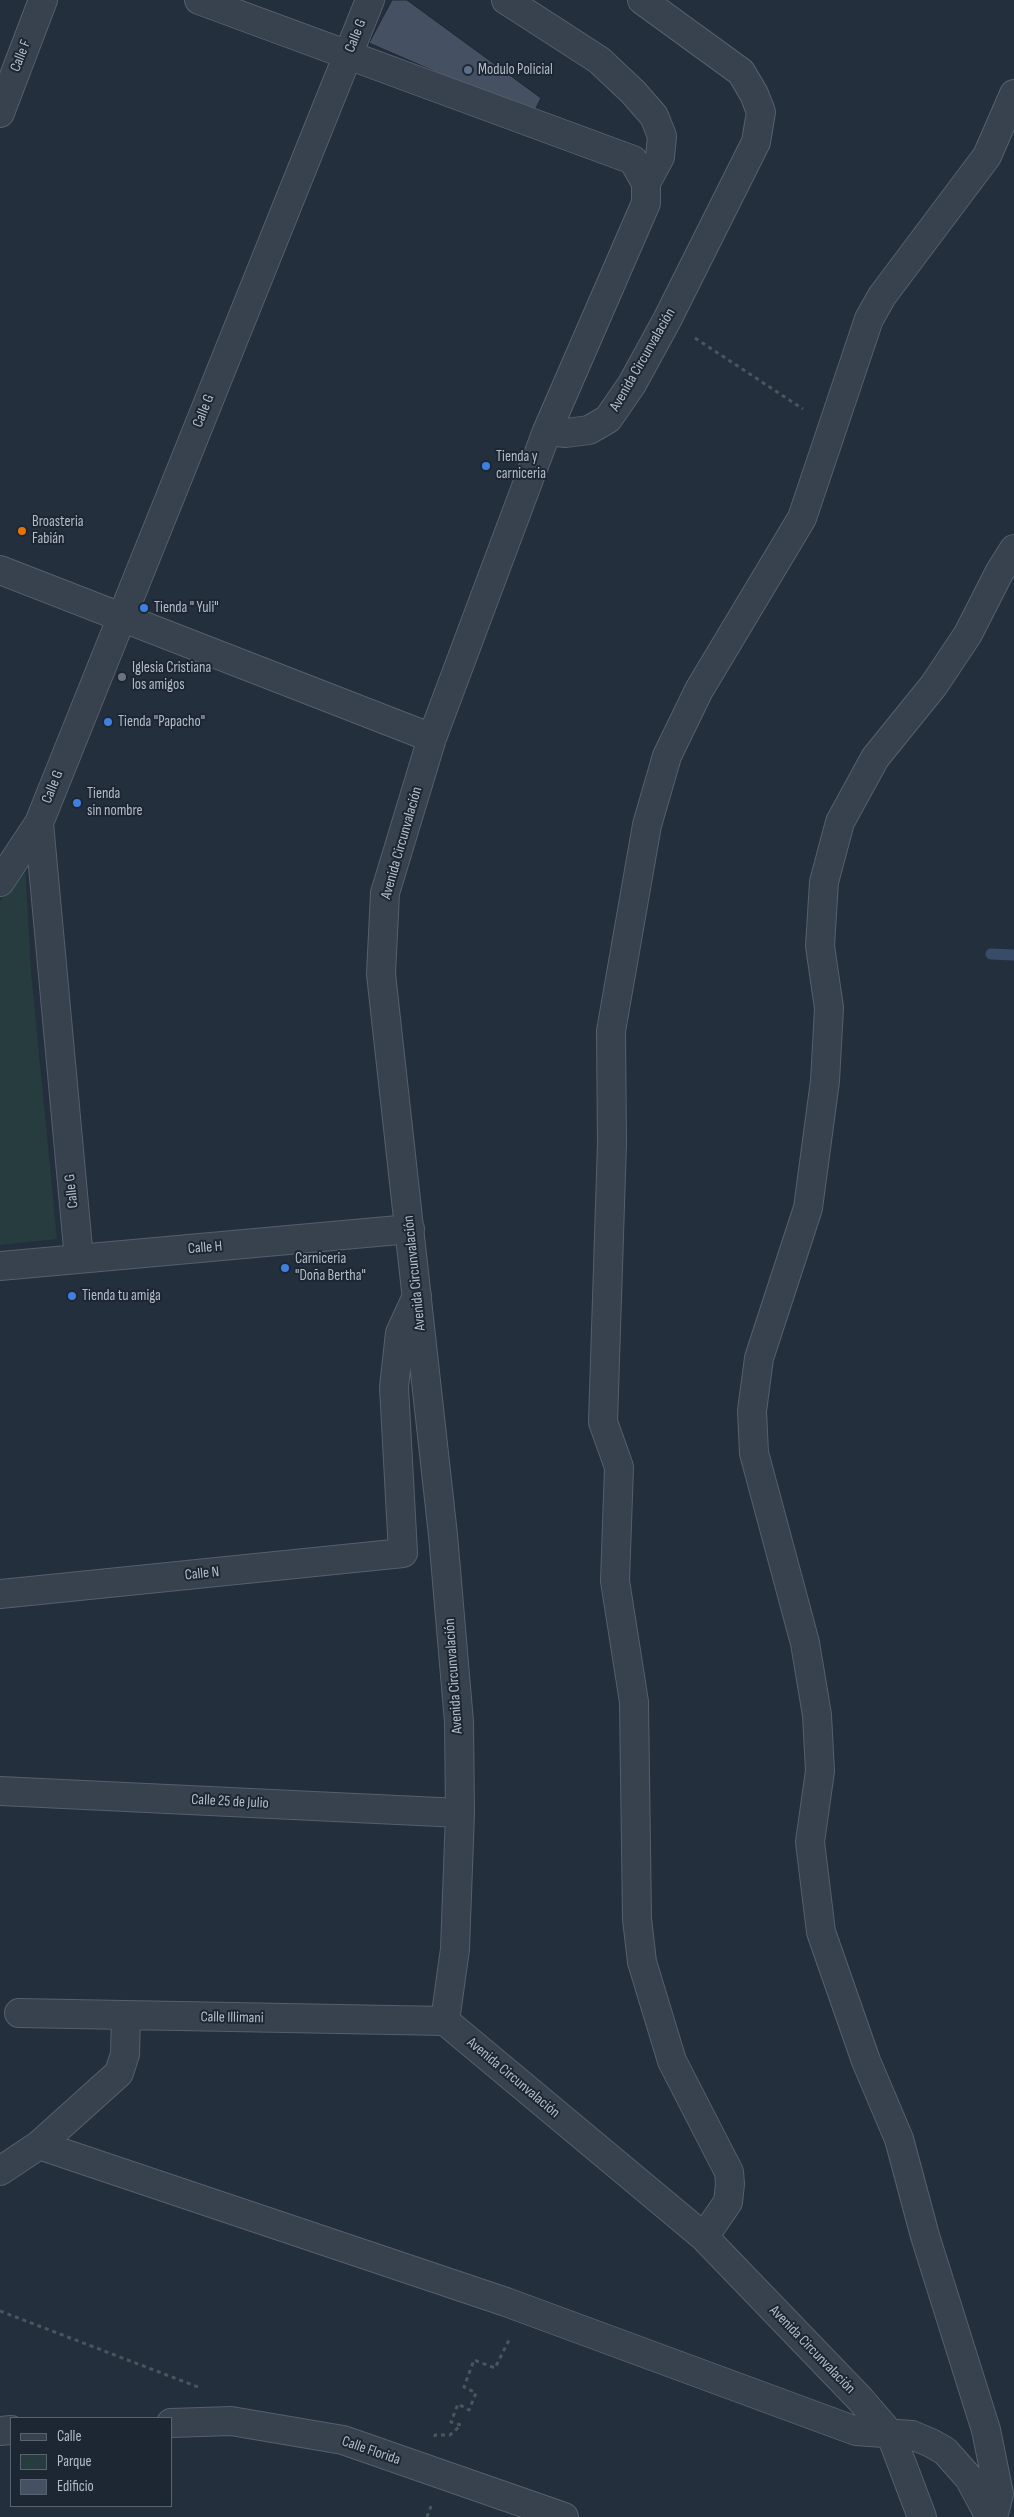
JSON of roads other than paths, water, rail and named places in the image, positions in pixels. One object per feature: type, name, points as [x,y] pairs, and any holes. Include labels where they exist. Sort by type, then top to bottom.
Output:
[{"type":"street","name":"Calle F","points":[[0,113],[43,0]]},
{"type":"street","points":[[199,0],[633,160],[646,183]]},
{"type":"street","name":"Calle G","points":[[0,882],[39,823],[370,0]]},
{"type":"street","points":[[506,0],[599,60],[633,92],[654,116],[662,136],[660,157],[646,183],[646,203],[547,431]]},
{"type":"street","name":"Avenida Circunvalación","points":[[642,0],[741,72],[754,94],[761,112],[756,142],[668,320],[632,384],[608,419],[589,430],[566,433],[547,431],[432,738],[385,893],[381,974],[443,1535],[458,1712],[460,1813],[455,1949],[445,2022],[704,2237],[860,2399],[891,2435],[922,2517]]},
{"type":"street","points":[[704,2237],[728,2202],[730,2184],[728,2172],[672,2061],[642,1962],[637,1919],[634,1702],[615,1581],[619,1467],[603,1422],[612,1153],[611,1031],[647,825],[668,756],[698,690],[802,518],[869,319],[882,296],[987,156],[1014,94]]},
{"type":"street","points":[[992,2517],[1000,2494],[986,2430],[926,2236],[900,2139],[866,2061],[821,1932],[810,1842],[820,1771],[817,1715],[805,1642],[754,1453],[752,1411],[759,1358],[808,1208],[825,1081],[829,1008],[820,946],[824,882],[840,822],[875,758],[934,684],[968,634],[999,573],[1014,549]]},
{"type":"street","points":[[0,570],[120,619],[432,738]]},
{"type":"street","name":"Calle G","points":[[39,823],[79,1259]]},
{"type":"street","name":"Calle H","points":[[0,1266],[410,1229]]},
{"type":"street","name":"Calle N","points":[[0,1594],[403,1552],[394,1387],[400,1333],[417,1296]]},
{"type":"street","name":"Calle 25 de Julio","points":[[0,1791],[460,1813]]},
{"type":"street","name":"Calle Illimani","points":[[19,2013],[445,2022]]},
{"type":"street","points":[[0,2171],[38,2145],[119,2073],[125,2054],[126,2016]]},
{"type":"street","points":[[38,2145],[506,2302],[856,2432],[912,2435],[931,2442],[945,2452],[969,2478],[992,2517]]},
{"type":"street","name":"Calle Florida","points":[[172,2423],[231,2421],[343,2440],[564,2517]]},
{"type":"waterway","points":[[991,954],[1014,955]]},
{"type":"place","name":"Modulo Policial","points":[[468,70]]},
{"type":"place","name":"Tienda y carniceria","points":[[486,466]]},
{"type":"place","name":"Broasteria Fabián","points":[[22,531]]},
{"type":"place","name":"Tienda \" Yuli\"","points":[[144,608]]},
{"type":"place","name":"Iglesia Cristiana los amigos","points":[[122,677]]},
{"type":"place","name":"Tienda \"Papacho\"","points":[[108,722]]},
{"type":"place","name":"Tienda sin nombre","points":[[77,803]]},
{"type":"place","name":"Carniceria \"Doña Bertha\"","points":[[285,1268]]},
{"type":"place","name":"Tienda tu amiga","points":[[72,1296]]}]
